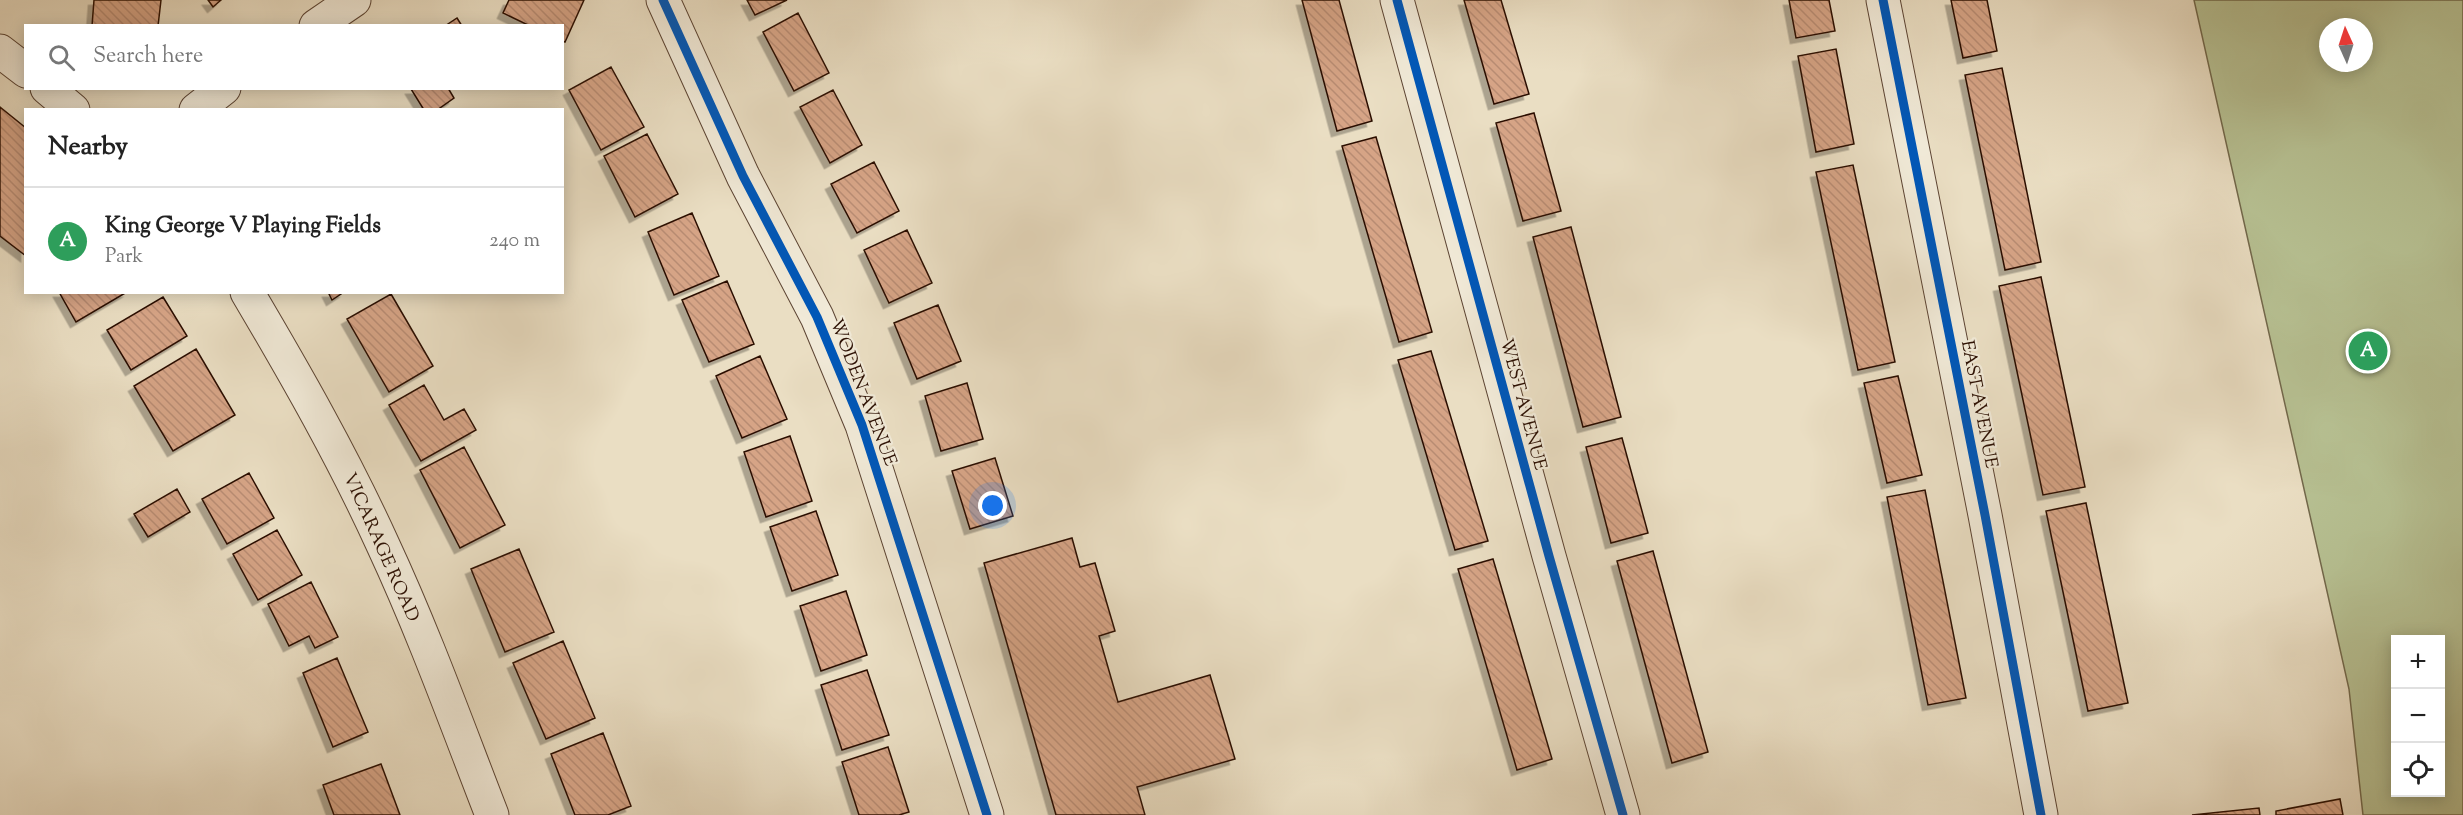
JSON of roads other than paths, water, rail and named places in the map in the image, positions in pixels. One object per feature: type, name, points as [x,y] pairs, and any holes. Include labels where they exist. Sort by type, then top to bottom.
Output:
[{"type":"street","points":[[319,24],[354,0]]},
{"type":"street","name":"WODEN AVENUE","points":[[663,0],[743,176],[817,317],[862,425],[987,815]]},
{"type":"street","name":"WEST AVENUE","points":[[1396,0],[1623,815]]},
{"type":"street","name":"EAST AVENUE","points":[[1883,0],[1983,504],[2041,815]]},
{"type":"street","points":[[0,51],[24,69]]},
{"type":"street","points":[[49,90],[71,108]]},
{"type":"street","points":[[199,108],[221,90]]},
{"type":"street","name":"VICARAGE ROAD","points":[[248,294],[337,450],[384,545],[424,638],[492,815]]},
{"type":"place","name":"King George V Playing Fields","points":[[2368,351]]}]
